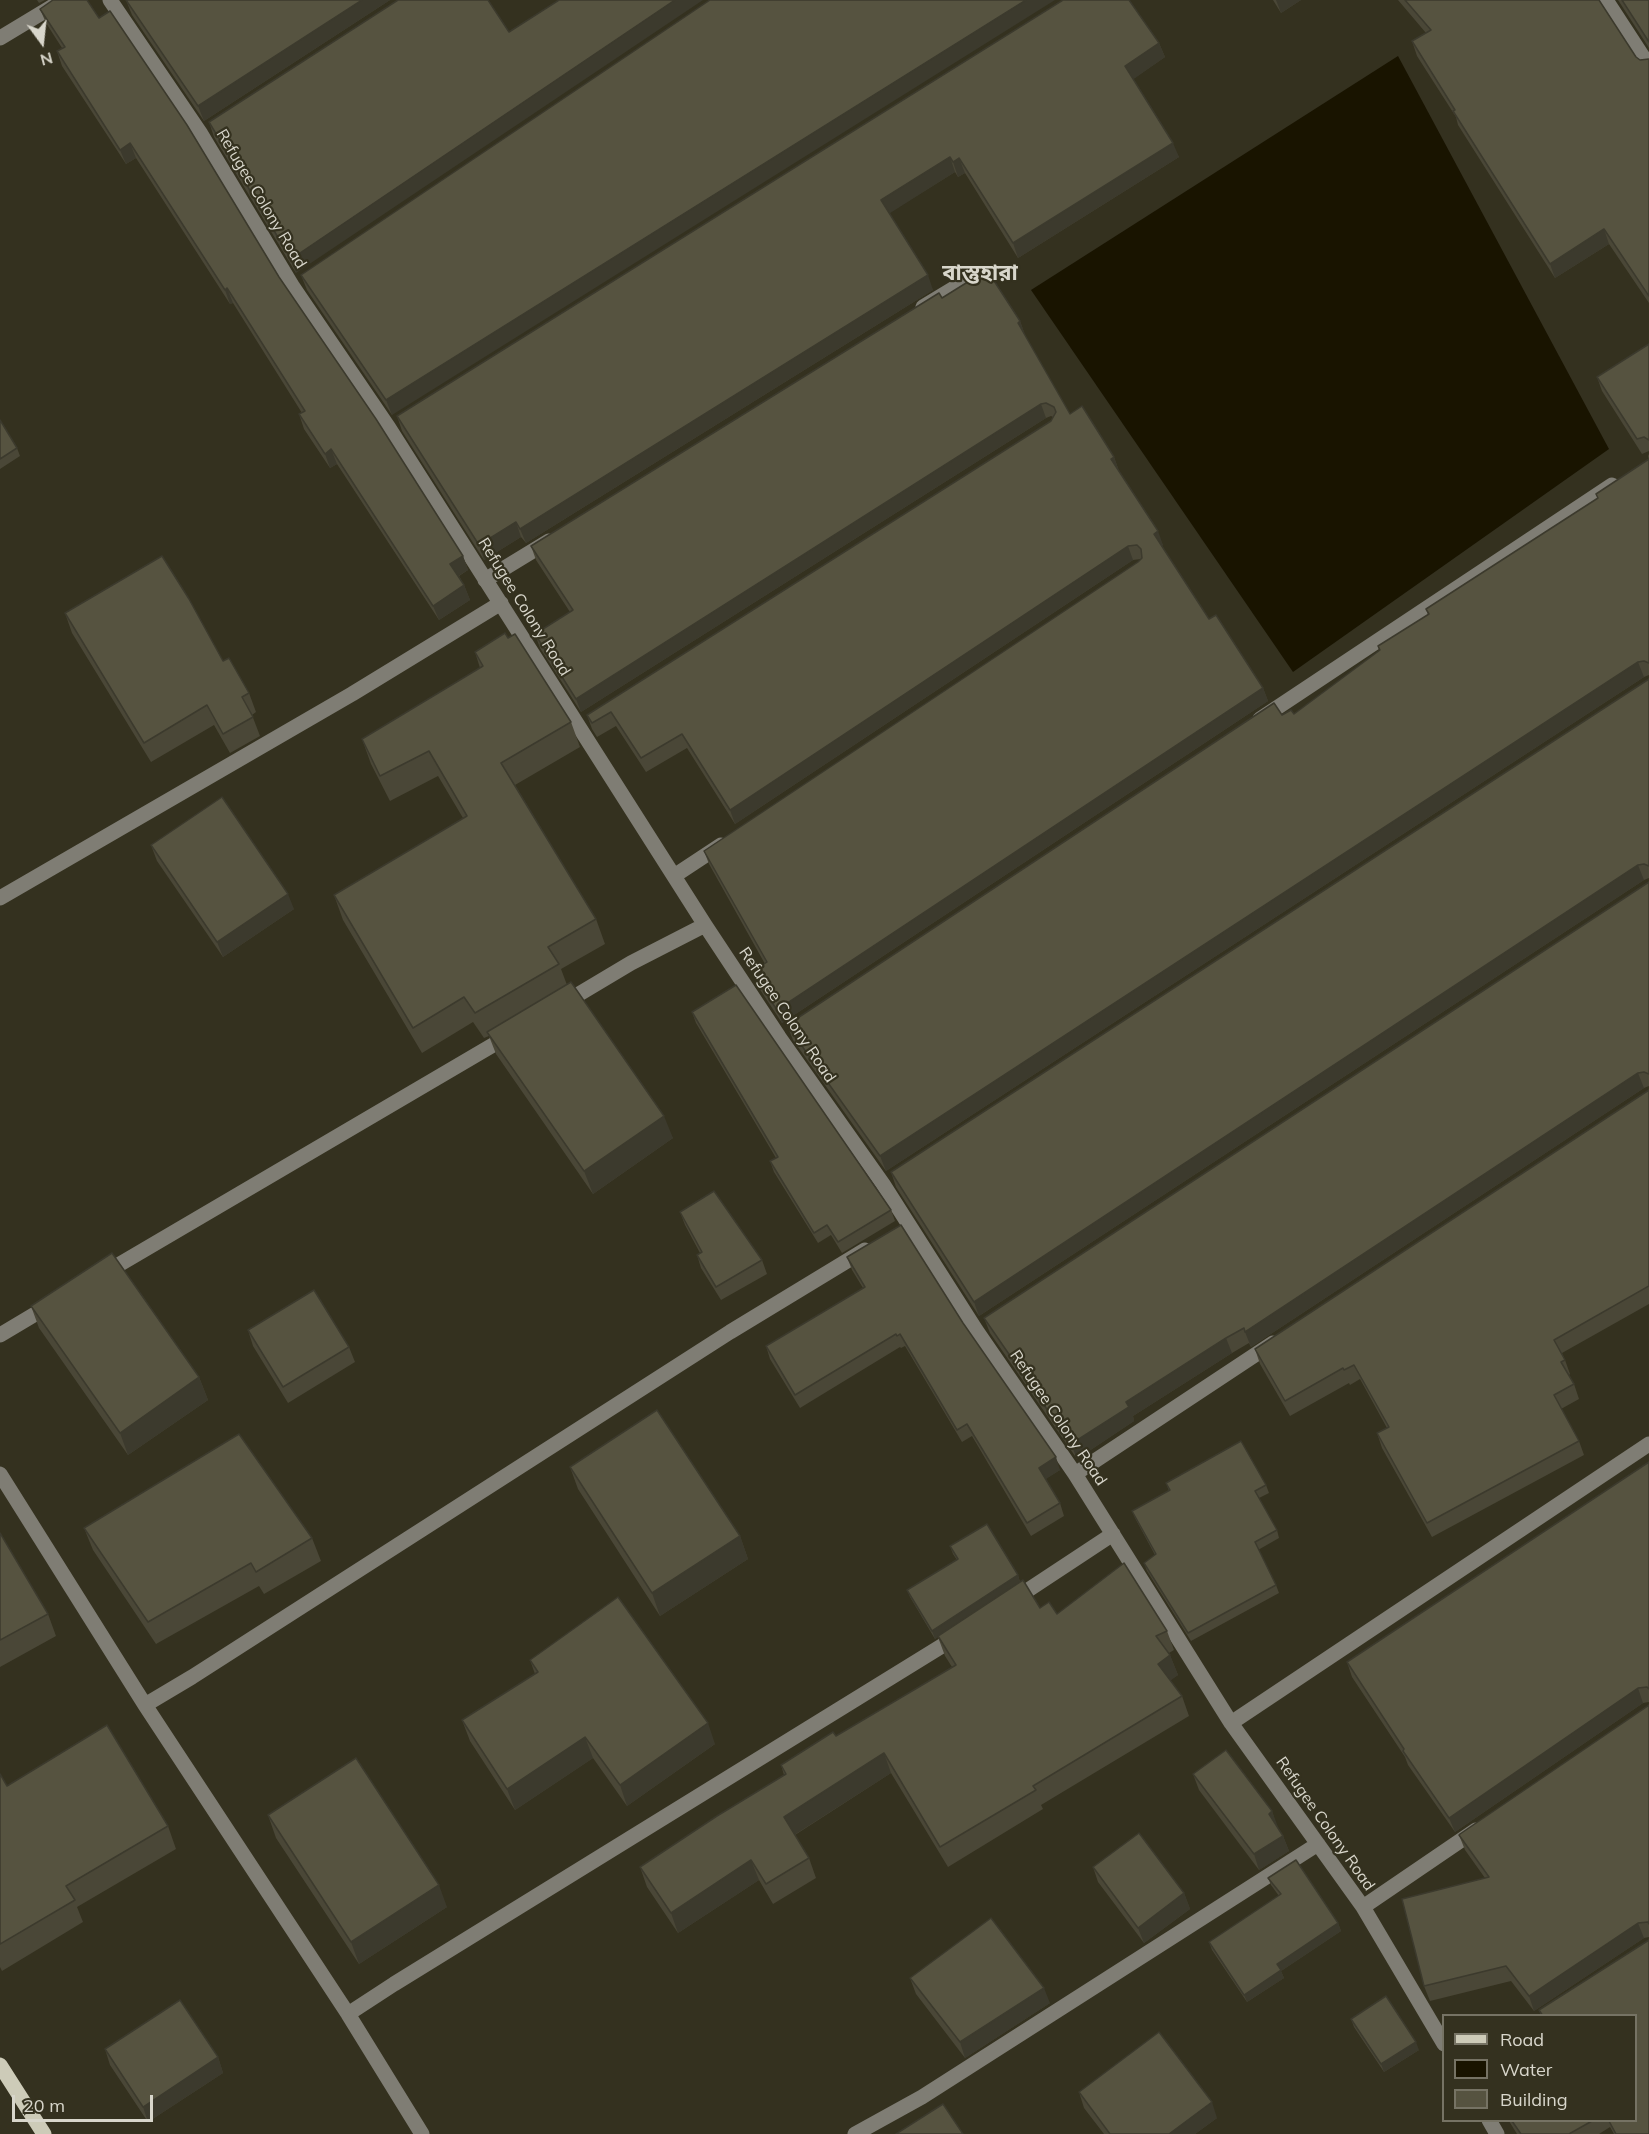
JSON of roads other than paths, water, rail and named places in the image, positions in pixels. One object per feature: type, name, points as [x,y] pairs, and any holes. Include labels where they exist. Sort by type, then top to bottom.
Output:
[{"type":"main road","points":[[0,2065],[44,2134]]},
{"type":"street","points":[[0,38],[63,0]]},
{"type":"street","name":"Refugee Colony Road","points":[[110,0],[206,130],[298,283],[394,425],[485,580],[583,723],[705,925],[888,1181],[903,1227],[981,1326],[1076,1473],[1231,1722],[1362,1907],[1442,2042]]},
{"type":"street","points":[[1606,0],[1643,44],[1649,66]]},
{"type":"street","points":[[915,312],[961,284]]},
{"type":"street","points":[[1249,726],[1629,474]]},
{"type":"street","points":[[485,580],[566,530]]},
{"type":"street","points":[[0,897],[352,694],[501,603]]},
{"type":"street","points":[[674,876],[733,837]]},
{"type":"street","points":[[554,1010],[631,963],[705,925]]},
{"type":"street","points":[[93,1280],[524,1027]]},
{"type":"street","points":[[145,1705],[202,1671],[730,1332],[879,1242]]},
{"type":"street","points":[[0,1335],[62,1298]]},
{"type":"street","points":[[1076,1473],[1283,1337]]},
{"type":"street","points":[[1231,1722],[1649,1444]]},
{"type":"street","points":[[0,1474],[145,1705],[348,2014],[422,2134]]},
{"type":"street","points":[[1003,1606],[1113,1534]]},
{"type":"street","points":[[348,2014],[973,1626]]},
{"type":"street","points":[[1362,1907],[1491,1819]]},
{"type":"street","points":[[855,2134],[922,2097],[1318,1844]]},
{"type":"water","points":[[1398,56],[1609,449],[1293,672],[1031,290]]},
{"type":"district","name":"বাস্তুহারা","points":[[980,273]]}]
